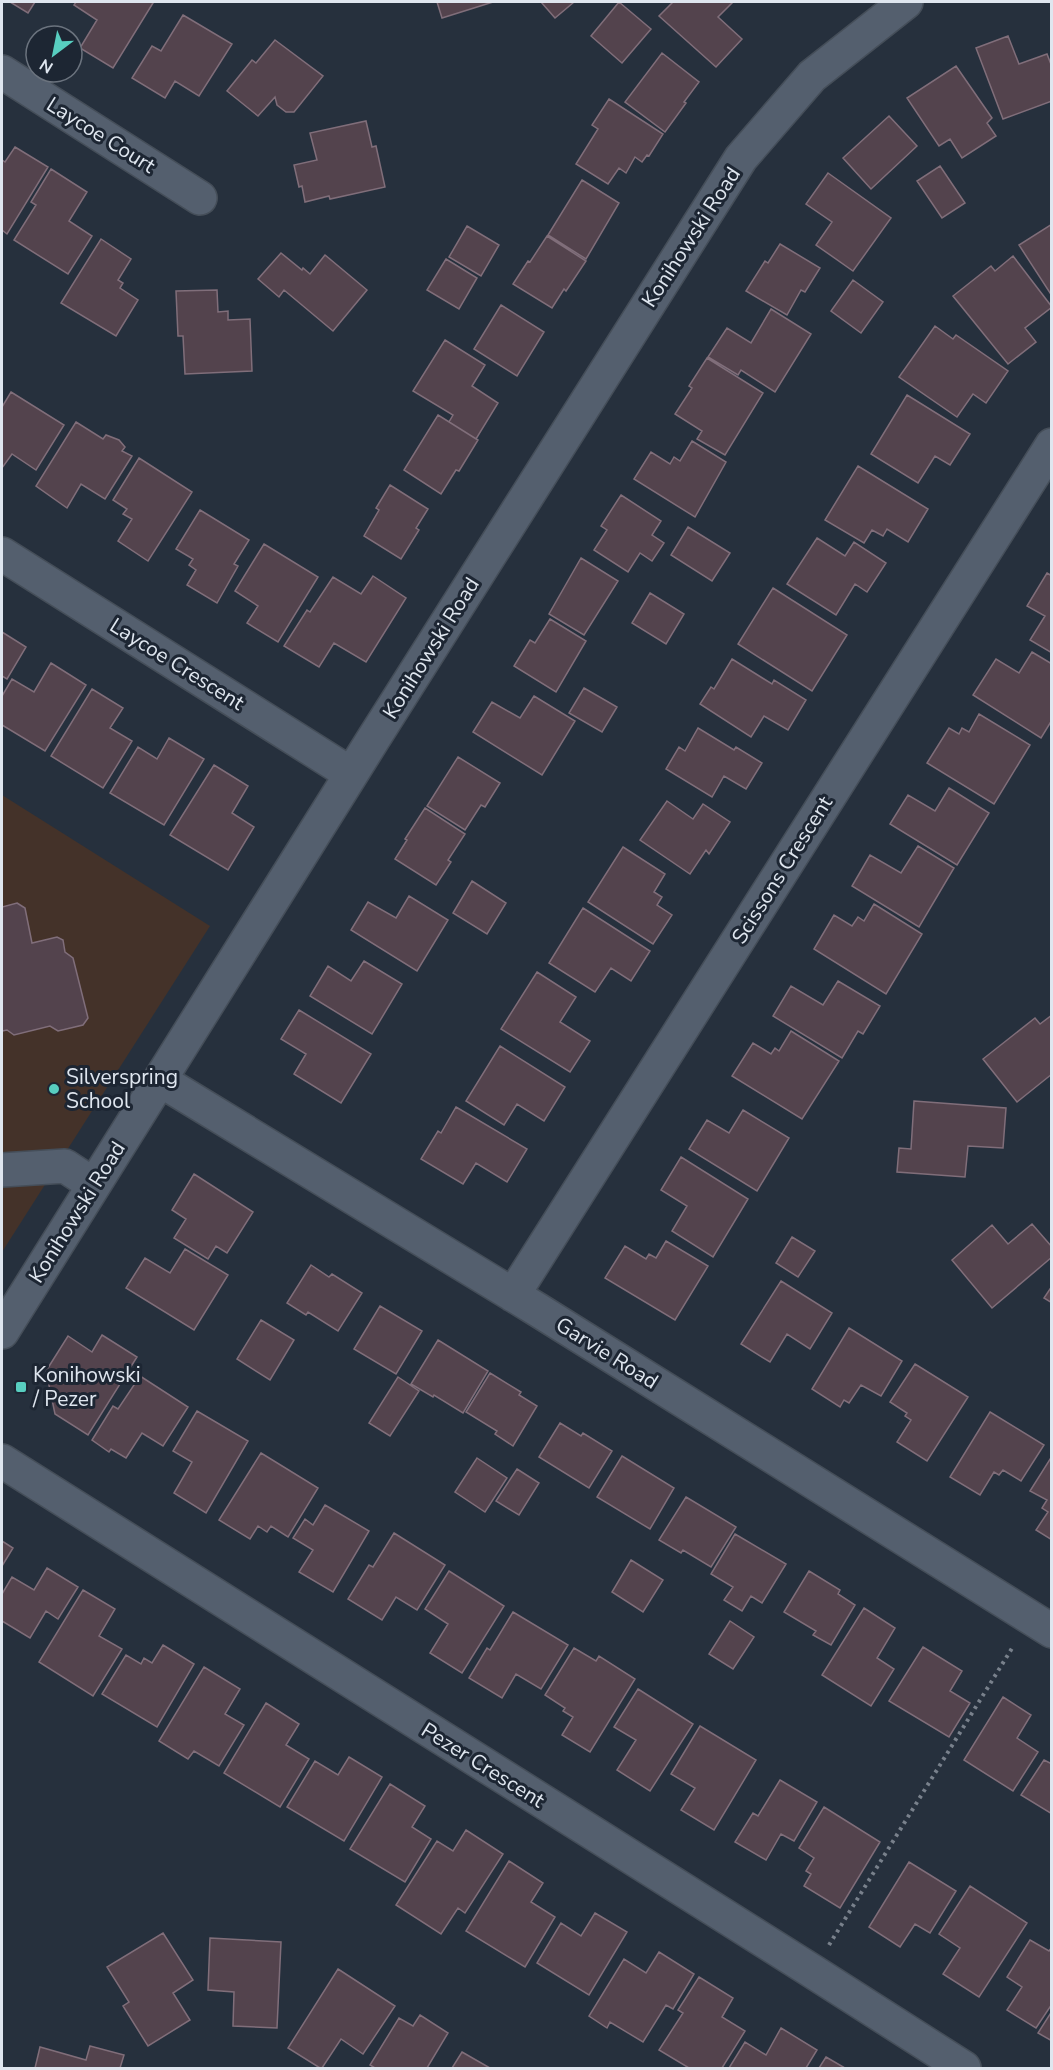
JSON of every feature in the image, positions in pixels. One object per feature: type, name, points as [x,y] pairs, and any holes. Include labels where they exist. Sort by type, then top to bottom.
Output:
[{"type":"street","name":"Konihowski Road","points":[[2,1332],[351,774],[741,158],[812,76],[906,2]]},
{"type":"street","name":"Laycoe Court","points":[[2,72],[200,198]]},
{"type":"street","name":"Scissons Crescent","points":[[513,1295],[1052,445]]},
{"type":"street","name":"Laycoe Crescent","points":[[2,554],[351,774]]},
{"type":"street","name":"Garvie Road","points":[[160,1080],[513,1295],[1052,1630]]},
{"type":"street","points":[[2,1170],[65,1166],[94,1185]]},
{"type":"street","name":"Pezer Crescent","points":[[2,1461],[964,2068]]},
{"type":"path","points":[[827,1947],[1011,1650]]},
{"type":"shaded area","name":"Silverspring School","points":[[2,795],[210,926],[2,1252]]},
{"type":"building","points":[[10,2],[35,2],[28,13]]},
{"type":"building","points":[[76,2],[153,3],[113,68],[84,50],[84,41],[97,20],[74,5]]},
{"type":"building","points":[[437,2],[493,2],[442,18]]},
{"type":"building","points":[[541,2],[574,2],[555,18]]},
{"type":"building","points":[[619,2],[651,29],[622,63],[591,36]]},
{"type":"building","points":[[673,2],[733,2],[718,17],[742,39],[716,67],[659,16]]},
{"type":"building","points":[[183,15],[232,44],[199,96],[175,81],[165,98],[132,78],[152,46],[161,51]]},
{"type":"building","points":[[1008,36],[1019,64],[1047,54],[1052,67],[1052,101],[1003,119],[976,48]]},
{"type":"building","points":[[275,40],[323,76],[294,112],[286,112],[277,105],[275,97],[258,116],[227,91],[252,60],[256,63]]},
{"type":"building","points":[[662,53],[699,82],[665,132],[625,102]]},
{"type":"building","points":[[956,66],[992,118],[987,123],[996,136],[962,158],[950,139],[939,146],[907,98]]},
{"type":"building","points":[[609,99],[663,134],[649,156],[647,155],[642,162],[635,157],[626,173],[619,168],[608,184],[576,164],[598,129],[592,125]]},
{"type":"building","points":[[889,116],[917,146],[871,189],[843,158]]},
{"type":"building","points":[[366,121],[372,147],[376,146],[385,187],[305,202],[294,165],[317,160],[310,133]]},
{"type":"building","points":[[15,147],[48,167],[7,234],[2,230],[2,160],[5,162]]},
{"type":"building","points":[[940,166],[965,203],[942,218],[917,181]]},
{"type":"building","points":[[51,169],[87,192],[69,221],[92,236],[68,274],[14,240],[36,205],[31,202]]},
{"type":"building","points":[[828,173],[891,218],[853,271],[816,245],[832,222],[806,204]]},
{"type":"building","points":[[582,180],[619,203],[586,259],[548,235]]},
{"type":"building","points":[[1052,224],[1052,296],[1019,245]]},
{"type":"building","points":[[467,226],[499,245],[481,276],[449,257]]},
{"type":"building","points":[[547,236],[586,261],[552,308],[513,284]]},
{"type":"building","points":[[101,239],[131,259],[118,280],[123,283],[120,288],[138,300],[116,336],[61,303]]},
{"type":"building","points":[[780,244],[820,268],[805,292],[801,290],[787,315],[746,291],[765,261],[768,263]]},
{"type":"building","points":[[281,253],[310,274],[325,255],[367,290],[333,331],[284,290],[279,297],[258,279]]},
{"type":"building","points":[[1013,256],[1052,307],[1025,328],[1036,342],[1008,364],[953,296],[991,266],[995,271]]},
{"type":"building","points":[[446,259],[477,278],[459,309],[427,290]]},
{"type":"building","points":[[853,280],[883,302],[861,333],[831,311]]},
{"type":"building","points":[[217,290],[218,312],[228,311],[228,320],[250,319],[252,371],[185,374],[183,336],[178,336],[176,291]]},
{"type":"building","points":[[501,305],[544,332],[517,376],[474,349]]},
{"type":"building","points":[[771,309],[811,334],[775,392],[741,370],[738,375],[708,357],[727,328],[751,343]]},
{"type":"building","points":[[935,326],[953,339],[956,335],[1008,371],[986,403],[973,394],[957,417],[899,377]]},
{"type":"building","points":[[445,340],[485,365],[472,386],[498,403],[476,439],[449,422],[453,415],[413,391]]},
{"type":"building","points":[[707,358],[763,393],[725,455],[697,439],[702,431],[675,414],[692,388],[689,386]]},
{"type":"building","points":[[11,392],[64,425],[36,470],[12,454],[2,468],[2,407]]},
{"type":"building","points":[[907,395],[970,434],[950,465],[935,456],[918,483],[871,454]]},
{"type":"building","points":[[438,415],[478,440],[459,471],[456,470],[441,494],[404,470]]},
{"type":"building","points":[[76,422],[103,439],[106,435],[119,440],[125,447],[122,451],[132,456],[105,499],[81,484],[67,508],[36,486]]},
{"type":"building","points":[[692,441],[726,462],[695,517],[634,479],[651,452],[670,464],[674,457],[680,461]]},
{"type":"building","points":[[139,458],[192,492],[148,561],[118,541],[132,519],[123,514],[127,509],[113,500]]},
{"type":"building","points":[[858,466],[928,509],[908,542],[887,529],[883,536],[872,530],[864,543],[825,520]]},
{"type":"building","points":[[390,485],[428,509],[416,528],[419,530],[401,559],[364,536],[379,510],[376,508]]},
{"type":"building","points":[[621,495],[661,521],[652,535],[664,543],[652,561],[640,553],[628,572],[594,550],[607,530],[601,526]]},
{"type":"building","points":[[200,510],[249,540],[234,564],[238,566],[217,603],[187,585],[196,570],[189,565],[193,559],[176,549]]},
{"type":"building","points":[[688,527],[730,553],[712,581],[671,555]]},
{"type":"building","points":[[817,538],[845,556],[854,542],[886,563],[867,592],[855,584],[836,615],[787,584]]},
{"type":"building","points":[[264,544],[318,577],[278,642],[247,623],[258,606],[235,591]]},
{"type":"building","points":[[581,558],[618,581],[584,635],[549,614]]},
{"type":"building","points":[[1047,573],[1052,576],[1052,653],[1030,640],[1045,616],[1027,606]]},
{"type":"building","points":[[373,576],[406,598],[366,662],[334,643],[319,667],[284,646],[307,610],[310,612],[333,577],[361,594]]},
{"type":"building","points":[[773,588],[847,635],[812,691],[738,644]]},
{"type":"building","points":[[650,593],[684,614],[666,644],[632,623]]},
{"type":"building","points":[[550,619],[586,641],[556,692],[514,666],[530,640],[535,643]]},
{"type":"building","points":[[2,632],[26,647],[7,679],[2,676]]},
{"type":"building","points":[[1032,652],[1052,664],[1052,720],[1041,738],[973,695],[996,659],[1019,673]]},
{"type":"building","points":[[732,659],[772,684],[774,680],[806,700],[788,730],[764,716],[751,737],[700,704],[711,687],[714,689]]},
{"type":"building","points":[[51,663],[86,685],[45,751],[2,725],[2,696],[12,679],[34,692]]},
{"type":"building","points":[[584,688],[617,707],[602,732],[569,713]]},
{"type":"building","points":[[92,689],[123,708],[110,728],[132,741],[103,788],[51,756]]},
{"type":"building","points":[[534,696],[575,721],[542,775],[473,732],[492,702],[520,718]]},
{"type":"building","points":[[979,714],[1030,745],[994,804],[927,763],[949,728],[959,734],[962,728],[969,732]]},
{"type":"building","points":[[698,728],[734,750],[736,747],[762,763],[746,789],[724,776],[712,797],[666,769],[679,747],[685,751]]},
{"type":"building","points":[[169,738],[204,759],[164,825],[110,793],[138,747],[157,759]]},
{"type":"building","points":[[458,757],[500,783],[485,807],[481,805],[465,830],[427,806]]},
{"type":"building","points":[[214,765],[248,786],[232,813],[254,827],[228,870],[170,835]]},
{"type":"building","points":[[949,788],[989,813],[957,865],[890,824],[908,795],[935,811]]},
{"type":"building","points":[[667,801],[693,819],[703,804],[730,822],[709,854],[706,850],[690,874],[640,840]]},
{"type":"building","points":[[425,808],[465,834],[448,860],[451,862],[436,885],[395,859]]},
{"type":"building","points":[[918,846],[954,868],[919,927],[852,886],[870,855],[901,873]]},
{"type":"building","points":[[623,847],[665,874],[654,892],[662,897],[657,905],[672,915],[653,944],[588,902]]},
{"type":"building","points":[[472,881],[506,903],[487,934],[453,913]]},
{"type":"building","points":[[409,896],[448,920],[417,971],[351,930],[368,902],[396,918]]},
{"type":"building","points":[[17,903],[25,908],[32,943],[57,937],[63,940],[65,952],[73,958],[88,1018],[83,1025],[58,1031],[50,1026],[14,1035],[7,1030],[2,1031],[2,907]]},
{"type":"building","points":[[874,904],[922,934],[886,994],[814,949],[834,915],[852,926],[858,917],[864,921]]},
{"type":"building","points":[[583,908],[650,951],[631,981],[611,968],[595,992],[549,963]]},
{"type":"building","points":[[364,961],[402,984],[372,1034],[310,996],[328,966],[351,981]]},
{"type":"building","points":[[537,972],[576,997],[560,1022],[590,1041],[570,1072],[501,1029]]},
{"type":"building","points":[[838,981],[880,1006],[863,1034],[858,1031],[842,1058],[773,1016],[791,986],[823,1005]]},
{"type":"building","points":[[299,1010],[371,1054],[341,1103],[294,1074],[306,1054],[281,1039]]},
{"type":"building","points":[[1052,1015],[1052,1074],[1017,1102],[983,1059],[1035,1018],[1040,1024]]},
{"type":"building","points":[[791,1031],[839,1061],[802,1119],[732,1076],[753,1043],[771,1054],[775,1048],[779,1051]]},
{"type":"building","points":[[500,1046],[565,1087],[544,1121],[517,1104],[504,1125],[466,1101]]},
{"type":"building","points":[[914,1101],[1006,1108],[1003,1148],[968,1146],[965,1177],[897,1172],[899,1148],[911,1149]]},
{"type":"building","points":[[456,1107],[527,1149],[507,1182],[476,1163],[463,1184],[421,1159],[438,1131],[441,1133]]},
{"type":"building","points":[[743,1110],[789,1138],[757,1191],[689,1149],[707,1120],[729,1133]]},
{"type":"building","points":[[681,1157],[748,1199],[713,1257],[672,1231],[687,1206],[661,1190]]},
{"type":"building","points":[[194,1174],[253,1212],[227,1253],[216,1246],[208,1259],[174,1238],[186,1219],[172,1210]]},
{"type":"building","points":[[1032,1224],[1052,1247],[1052,1257],[992,1308],[952,1260],[992,1225],[1008,1244]]},
{"type":"building","points":[[792,1237],[815,1251],[798,1277],[776,1263]]},
{"type":"building","points":[[666,1241],[708,1266],[675,1320],[605,1278],[625,1246],[646,1259],[649,1254],[656,1258]]},
{"type":"building","points":[[185,1249],[228,1275],[194,1330],[126,1288],[145,1258],[170,1273]]},
{"type":"building","points":[[311,1265],[329,1277],[332,1274],[362,1293],[338,1331],[308,1312],[306,1315],[287,1303]]},
{"type":"building","points":[[781,1281],[832,1313],[810,1349],[787,1334],[770,1362],[741,1344]]},
{"type":"building","points":[[1052,1286],[1052,1303],[1044,1298]]},
{"type":"building","points":[[380,1306],[422,1331],[396,1374],[354,1349]]},
{"type":"building","points":[[261,1320],[294,1340],[270,1380],[237,1359]]},
{"type":"building","points":[[849,1328],[902,1361],[881,1396],[861,1385],[849,1403],[844,1400],[840,1407],[812,1389]]},
{"type":"building","points":[[102,1335],[137,1357],[88,1435],[55,1414],[46,1371],[68,1336],[92,1352]]},
{"type":"building","points":[[438,1340],[488,1371],[463,1413],[411,1384]]},
{"type":"building","points":[[915,1364],[968,1397],[927,1461],[897,1442],[911,1420],[905,1416],[907,1413],[890,1402]]},
{"type":"building","points":[[490,1373],[521,1392],[519,1395],[537,1406],[513,1446],[495,1434],[497,1431],[466,1412]]},
{"type":"building","points":[[140,1376],[188,1407],[163,1446],[142,1433],[126,1458],[111,1449],[109,1452],[92,1440],[113,1406],[118,1409]]},
{"type":"building","points":[[398,1377],[419,1391],[390,1436],[369,1423]]},
{"type":"building","points":[[197,1411],[248,1441],[206,1513],[174,1493],[192,1462],[173,1451]]},
{"type":"building","points":[[990,1412],[1044,1445],[1021,1481],[1003,1470],[999,1475],[994,1472],[980,1495],[950,1477]]},
{"type":"building","points":[[560,1423],[581,1436],[583,1433],[612,1451],[589,1488],[539,1457]]},
{"type":"building","points":[[261,1453],[318,1488],[288,1537],[271,1526],[267,1532],[258,1526],[250,1539],[219,1520]]},
{"type":"building","points":[[622,1456],[674,1488],[650,1529],[597,1497]]},
{"type":"building","points":[[1052,1456],[1052,1540],[1036,1530],[1048,1512],[1042,1508],[1047,1500],[1030,1491]]},
{"type":"building","points":[[477,1458],[507,1478],[485,1512],[455,1492]]},
{"type":"building","points":[[517,1469],[539,1483],[519,1515],[496,1501]]},
{"type":"building","points":[[686,1497],[736,1527],[711,1567],[683,1550],[681,1553],[659,1540]]},
{"type":"building","points":[[325,1505],[369,1531],[333,1592],[299,1572],[313,1550],[293,1538],[305,1519],[313,1525]]},
{"type":"building","points":[[394,1533],[445,1565],[417,1610],[396,1597],[382,1620],[348,1599],[369,1565],[373,1567]]},
{"type":"building","points":[[735,1534],[786,1564],[762,1603],[751,1596],[742,1611],[724,1600],[733,1587],[711,1574]]},
{"type":"building","points":[[2,1541],[13,1548],[2,1566]]},
{"type":"building","points":[[631,1560],[663,1580],[643,1612],[612,1592]]},
{"type":"building","points":[[47,1568],[78,1587],[58,1619],[46,1611],[30,1638],[2,1621],[2,1594],[12,1577],[34,1590]]},
{"type":"building","points":[[449,1571],[504,1606],[462,1673],[430,1653],[448,1624],[425,1609]]},
{"type":"building","points":[[809,1571],[840,1590],[838,1594],[855,1605],[831,1645],[813,1635],[816,1631],[784,1612]]},
{"type":"building","points":[[83,1590],[115,1609],[99,1636],[122,1649],[93,1696],[39,1662]]},
{"type":"building","points":[[864,1608],[895,1628],[877,1658],[894,1669],[871,1706],[822,1675]]},
{"type":"building","points":[[513,1612],[568,1645],[541,1689],[516,1674],[502,1698],[469,1678],[487,1648],[490,1650]]},
{"type":"building","points":[[730,1621],[754,1637],[733,1669],[709,1654]]},
{"type":"building","points":[[163,1645],[194,1664],[157,1727],[102,1694],[126,1655],[141,1664],[144,1658],[152,1663]]},
{"type":"building","points":[[923,1647],[962,1671],[950,1691],[970,1703],[949,1737],[889,1701]]},
{"type":"building","points":[[574,1648],[596,1661],[599,1656],[635,1679],[590,1752],[562,1735],[573,1717],[563,1711],[565,1708],[545,1695]]},
{"type":"building","points":[[204,1667],[240,1689],[225,1714],[244,1725],[219,1766],[194,1751],[188,1759],[159,1741]]},
{"type":"building","points":[[638,1689],[693,1724],[650,1791],[617,1770],[636,1740],[614,1727]]},
{"type":"building","points":[[1003,1697],[1031,1715],[1017,1738],[1038,1752],[1013,1791],[964,1760]]},
{"type":"building","points":[[266,1703],[299,1724],[286,1745],[309,1759],[280,1807],[224,1773]]},
{"type":"building","points":[[700,1726],[756,1760],[714,1830],[681,1810],[695,1788],[671,1774]]},
{"type":"building","points":[[349,1757],[382,1777],[344,1841],[287,1807],[315,1761],[338,1775]]},
{"type":"building","points":[[1044,1760],[1052,1764],[1052,1814],[1021,1795]]},
{"type":"building","points":[[780,1780],[817,1802],[794,1841],[781,1834],[766,1860],[735,1842],[753,1813],[758,1816]]},
{"type":"building","points":[[390,1784],[425,1806],[412,1827],[431,1839],[405,1882],[350,1849]]},
{"type":"building","points":[[824,1807],[880,1842],[840,1908],[804,1886],[811,1874],[806,1871],[814,1858],[799,1848]]},
{"type":"building","points":[[466,1830],[503,1854],[465,1913],[458,1908],[441,1934],[396,1905],[437,1841],[453,1851]]},
{"type":"building","points":[[509,1861],[543,1883],[531,1902],[555,1917],[525,1967],[466,1931]]},
{"type":"building","points":[[909,1862],[956,1891],[930,1933],[915,1924],[900,1947],[869,1927]]},
{"type":"building","points":[[970,1886],[1027,1923],[979,1997],[943,1974],[960,1948],[939,1934]]},
{"type":"building","points":[[595,1913],[627,1932],[589,1995],[537,1963],[561,1923],[581,1936]]},
{"type":"building","points":[[163,1933],[193,1980],[173,1993],[190,2020],[148,2046],[123,2006],[129,2002],[107,1967]]},
{"type":"building","points":[[210,1938],[281,1942],[277,2028],[233,2026],[234,1992],[208,1990]]},
{"type":"building","points":[[1030,1940],[1049,1951],[1052,1947],[1052,2004],[1036,2028],[1007,2010],[1022,1987],[1007,1977]]},
{"type":"building","points":[[659,1952],[694,1974],[673,2009],[666,2005],[643,2042],[610,2022],[607,2028],[589,2016],[624,1959],[646,1973]]},
{"type":"building","points":[[338,1969],[395,2006],[363,2054],[341,2039],[320,2068],[288,2048]]},
{"type":"building","points":[[699,1977],[733,1998],[722,2017],[745,2031],[722,2068],[689,2068],[659,2050],[683,2013],[678,2010]]},
{"type":"building","points":[[1052,2011],[1052,2041],[1038,2033]]},
{"type":"building","points":[[420,2015],[448,2033],[427,2068],[375,2068],[370,2065],[399,2018],[413,2026]]},
{"type":"building","points":[[781,2028],[817,2050],[806,2068],[729,2068],[745,2042],[766,2055]]},
{"type":"building","points":[[90,2046],[124,2055],[120,2068],[35,2068],[40,2047],[86,2060]]},
{"type":"building","points":[[462,2052],[490,2068],[452,2068]]},
{"type":"building","points":[[826,2057],[845,2068],[819,2068]]},
{"type":"place","name":"Silverspring School","points":[[54,1089]]},
{"type":"place","name":"Konihowski / Pezer","points":[[21,1387]]}]
